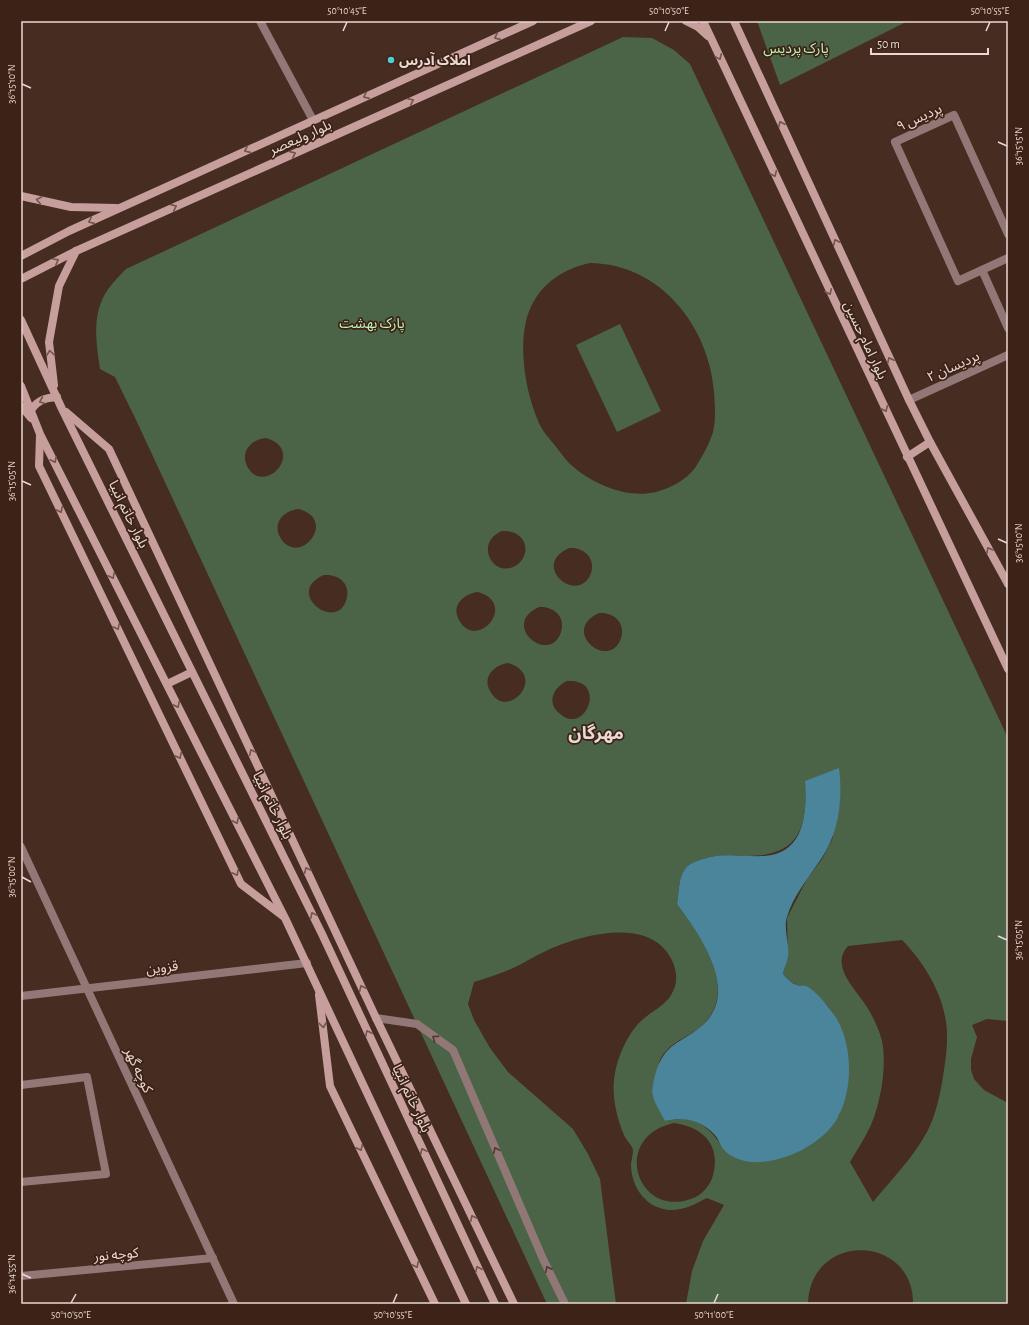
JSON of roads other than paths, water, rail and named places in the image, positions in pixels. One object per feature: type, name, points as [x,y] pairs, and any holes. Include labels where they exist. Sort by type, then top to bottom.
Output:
[{"type":"main road","name":"بلوار ولیعصر","points":[[21,256],[68,231],[533,21]]},
{"type":"main road","name":"بلوار ولیعصر","points":[[21,279],[76,251],[591,21]]},
{"type":"main road","points":[[686,21],[698,27],[711,39]]},
{"type":"main road","name":"بلوار امام حسین","points":[[703,21],[1008,669]]},
{"type":"main road","name":"بلوار امام حسین","points":[[734,21],[909,400],[930,442],[1008,584]]},
{"type":"main road","points":[[737,21],[738,30]]},
{"type":"main road","points":[[21,196],[71,207],[119,208]]},
{"type":"main road","points":[[30,410],[37,402],[56,395],[49,342],[59,286],[76,251]]},
{"type":"main road","name":"بلوار خاتم انبیا","points":[[21,320],[62,409],[322,934],[494,1304]]},
{"type":"main road","points":[[21,386],[34,422],[307,963],[466,1304]]},
{"type":"main road","points":[[21,406],[34,422]]},
{"type":"main road","points":[[62,409],[110,449],[376,1018],[514,1304]]},
{"type":"main road","points":[[40,434],[39,466],[241,884],[285,918]]},
{"type":"main road","points":[[907,457],[930,442]]},
{"type":"main road","points":[[167,684],[192,672]]},
{"type":"main road","points":[[318,987],[330,1086],[435,1304]]},
{"type":"street","points":[[260,21],[314,120]]},
{"type":"street","name":"پردیس ۹","points":[[1008,234],[954,115],[894,142],[958,281],[1008,258]]},
{"type":"street","points":[[982,270],[1008,328]]},
{"type":"street","name":"پردیسان ۲","points":[[909,400],[1008,355]]},
{"type":"street","name":"کوچه گهر","points":[[21,847],[234,1304]]},
{"type":"street","name":"قزوین","points":[[21,996],[307,963]]},
{"type":"street","points":[[376,1018],[417,1024],[453,1050],[543,1259],[565,1304]]},
{"type":"street","points":[[21,1085],[87,1077],[106,1174],[21,1182]]},
{"type":"street","name":"کوچه نور","points":[[21,1276],[213,1258]]},
{"type":"water","points":[[839,768],[840,804],[836,827],[827,849],[793,902],[787,917],[786,927],[788,957],[783,974],[793,983],[806,986],[815,992],[837,1019],[846,1041],[848,1053],[849,1078],[847,1090],[840,1113],[825,1134],[814,1143],[790,1156],[776,1160],[763,1162],[744,1161],[733,1157],[727,1152],[709,1129],[691,1121],[679,1119],[665,1121],[652,1094],[655,1075],[667,1051],[699,1028],[712,1014],[717,999],[717,982],[713,965],[706,948],[677,904],[680,881],[687,867],[693,862],[726,855],[764,856],[778,853],[788,848],[796,840],[804,818],[805,781]]},
{"type":"place","name":"املاک آدرس","points":[[391,60]]},
{"type":"district","name":"مهرگان","points":[[596,733]]},
{"type":"park label","name":"پارک پردیس","points":[[796,48]]},
{"type":"park label","name":"پارک بهشت","points":[[372,323]]}]
